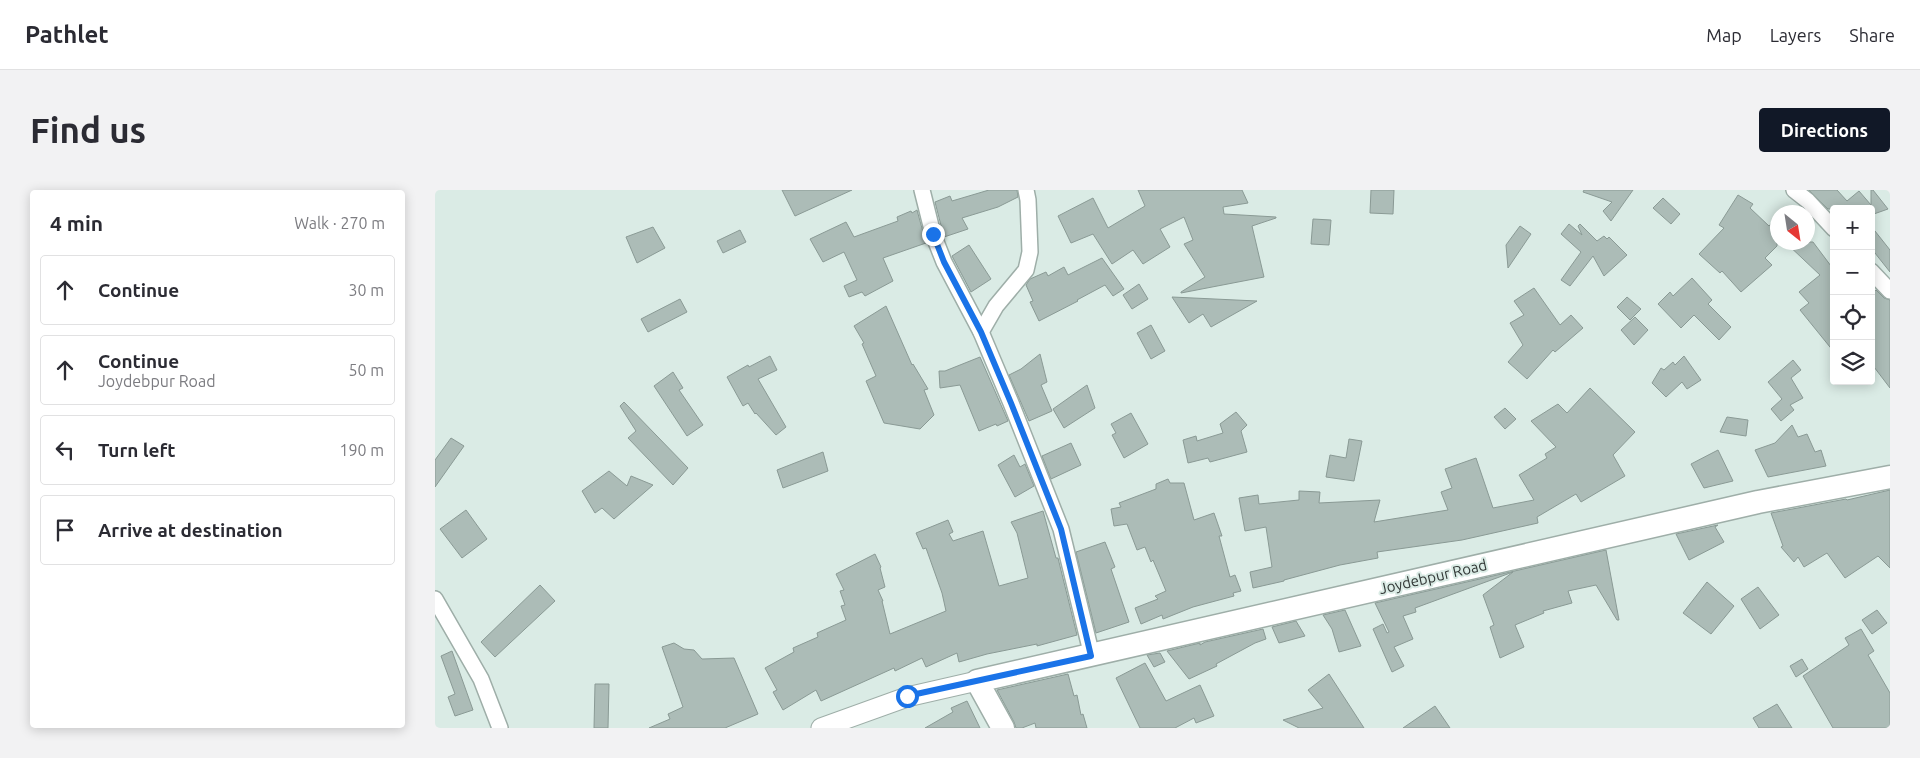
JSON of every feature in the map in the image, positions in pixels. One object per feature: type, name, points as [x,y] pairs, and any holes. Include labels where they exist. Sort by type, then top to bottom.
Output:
[{"type":"main road","name":"Joydebpur Road","points":[[977,681],[1758,502],[1890,477]]},
{"type":"main road","points":[[977,681],[1003,728]]},
{"type":"street","points":[[922,190],[937,244],[981,332],[1061,529],[1091,656]]},
{"type":"street","points":[[981,332],[996,306],[1026,270],[1030,252],[1029,200],[1026,190]]},
{"type":"street","points":[[1794,190],[1808,201],[1830,225]]},
{"type":"street","points":[[1875,275],[1890,290]]},
{"type":"street","points":[[435,599],[481,678],[500,728]]},
{"type":"street","points":[[821,728],[907,696],[977,681]]},
{"type":"building","points":[[782,190],[852,190],[795,216]]},
{"type":"building","points":[[989,190],[1017,190],[1018,197],[998,207],[962,218],[968,229],[944,237],[935,202],[950,196],[952,201]]},
{"type":"building","points":[[1138,190],[1242,190],[1248,203],[1223,207],[1224,214],[1276,217],[1252,226],[1264,277],[1181,293],[1205,277],[1184,244],[1193,240],[1184,217],[1160,229],[1170,247],[1143,264],[1133,250],[1112,264],[1093,234],[1071,243],[1058,216],[1093,198],[1108,228],[1145,206]]},
{"type":"building","points":[[1371,190],[1394,190],[1393,214],[1370,213]]},
{"type":"building","points":[[1584,190],[1633,190],[1611,221],[1603,211],[1612,202],[1583,192]]},
{"type":"building","points":[[1809,190],[1837,190],[1847,201],[1859,191],[1871,205],[1830,205],[1830,209]]},
{"type":"building","points":[[1871,190],[1873,190],[1888,209],[1875,214],[1875,205],[1871,205]]},
{"type":"building","points":[[1738,195],[1753,204],[1750,208],[1769,226],[1770,225],[1770,250],[1773,250],[1765,258],[1772,265],[1741,292],[1722,271],[1720,273],[1699,254],[1724,228],[1719,225]]},
{"type":"building","points":[[1663,198],[1680,214],[1671,224],[1653,208]]},
{"type":"building","points":[[917,210],[926,243],[883,258],[893,281],[865,296],[862,292],[849,297],[844,286],[857,280],[844,252],[823,262],[810,239],[846,222],[854,237],[898,221],[897,217]]},
{"type":"building","points":[[1313,219],[1331,220],[1329,245],[1311,244]]},
{"type":"building","points":[[1569,224],[1582,235],[1578,226],[1580,224],[1597,241],[1604,236],[1607,239],[1609,237],[1627,255],[1604,276],[1593,256],[1570,286],[1561,280],[1581,252],[1561,234]]},
{"type":"building","points":[[1520,226],[1531,234],[1508,268],[1506,245]]},
{"type":"building","points":[[653,227],[665,248],[637,263],[626,237]]},
{"type":"building","points":[[740,230],[746,242],[723,253],[717,241]]},
{"type":"building","points":[[1875,231],[1890,250],[1890,272],[1875,253]]},
{"type":"building","points":[[969,245],[991,279],[971,292],[952,256]]},
{"type":"building","points":[[1815,245],[1830,265],[1830,347],[1800,310],[1809,303],[1799,292],[1820,275],[1793,250],[1815,250]]},
{"type":"building","points":[[1102,258],[1124,289],[1113,296],[1105,285],[1039,321],[1030,302],[1033,301],[1026,285],[1030,279],[1046,272],[1048,276],[1064,267],[1068,275]]},
{"type":"building","points":[[1692,278],[1712,300],[1708,304],[1731,327],[1719,340],[1694,315],[1681,328],[1658,304],[1670,292],[1673,296]]},
{"type":"building","points":[[1139,284],[1148,299],[1132,309],[1123,295]]},
{"type":"building","points":[[1534,288],[1560,325],[1571,315],[1583,328],[1555,352],[1553,350],[1527,379],[1508,362],[1523,345],[1510,323],[1524,315],[1514,301]]},
{"type":"building","points":[[1875,291],[1890,300],[1890,388],[1875,368]]},
{"type":"building","points":[[1172,297],[1257,301],[1211,327],[1203,314],[1189,323]]},
{"type":"building","points":[[1627,297],[1641,309],[1630,320],[1617,307]]},
{"type":"building","points":[[680,299],[687,312],[648,332],[641,319]]},
{"type":"building","points":[[886,306],[912,365],[928,389],[924,390],[934,415],[920,429],[884,423],[866,381],[876,376],[862,344],[864,343],[854,326]]},
{"type":"building","points":[[1635,317],[1648,330],[1634,345],[1621,330]]},
{"type":"building","points":[[1151,325],[1165,351],[1151,359],[1137,333]]},
{"type":"building","points":[[1040,354],[1047,382],[1041,385],[1052,411],[1029,421],[1009,375],[1021,369]]},
{"type":"building","points":[[770,356],[777,370],[758,379],[786,427],[776,435],[755,414],[748,403],[743,406],[727,377],[748,365],[749,367]]},
{"type":"building","points":[[1684,356],[1701,380],[1687,389],[1682,382],[1666,397],[1652,383],[1661,368],[1664,370],[1673,362],[1675,365]]},
{"type":"building","points":[[980,357],[1008,421],[979,431],[960,385],[940,388],[939,371],[945,371]]},
{"type":"building","points":[[1793,360],[1801,370],[1791,378],[1803,398],[1790,405],[1794,410],[1781,421],[1771,409],[1782,399],[1768,382]]},
{"type":"building","points":[[673,372],[683,388],[679,390],[703,425],[687,436],[654,386]]},
{"type":"building","points":[[1087,385],[1095,408],[1064,428],[1053,409]]},
{"type":"building","points":[[1590,388],[1635,432],[1613,455],[1625,476],[1581,502],[1576,494],[1537,517],[1538,523],[1462,540],[1377,552],[1378,558],[1340,565],[1253,588],[1250,572],[1272,567],[1266,527],[1245,531],[1239,498],[1258,495],[1259,504],[1299,500],[1299,491],[1320,492],[1319,503],[1380,500],[1374,522],[1448,510],[1441,492],[1452,488],[1445,469],[1476,458],[1493,508],[1534,500],[1519,475],[1547,458],[1545,454],[1556,447],[1531,421],[1558,404],[1567,413]]},
{"type":"building","points":[[624,402],[688,468],[673,485],[628,438],[636,431],[620,406]]},
{"type":"building","points":[[1505,408],[1516,419],[1505,429],[1494,417]]},
{"type":"building","points":[[1236,412],[1247,425],[1241,431],[1247,452],[1210,462],[1208,458],[1188,463],[1183,440],[1196,436],[1197,441],[1223,433],[1220,424]]},
{"type":"building","points":[[1131,413],[1148,444],[1124,458],[1112,435],[1116,433],[1111,424]]},
{"type":"building","points":[[1727,417],[1748,420],[1746,436],[1720,432]]},
{"type":"building","points":[[1792,425],[1798,437],[1807,434],[1815,452],[1821,450],[1826,466],[1768,477],[1755,450],[1775,443]]},
{"type":"building","points":[[451,438],[464,446],[435,487],[435,460]]},
{"type":"building","points":[[1349,439],[1362,441],[1354,481],[1326,477],[1330,455],[1346,458]]},
{"type":"building","points":[[1071,443],[1081,465],[1051,479],[1042,456]]},
{"type":"building","points":[[1718,450],[1733,481],[1704,488],[1691,464]]},
{"type":"building","points":[[823,452],[828,471],[783,488],[777,470]]},
{"type":"building","points":[[1014,455],[1020,467],[1025,464],[1034,486],[1015,497],[998,465]]},
{"type":"building","points":[[609,471],[627,486],[631,476],[653,485],[614,519],[602,508],[595,513],[582,491]]},
{"type":"building","points":[[1168,479],[1170,483],[1184,483],[1194,520],[1214,513],[1222,536],[1219,536],[1230,577],[1235,575],[1241,591],[1233,593],[1234,596],[1193,607],[1163,619],[1162,615],[1141,624],[1135,608],[1158,599],[1155,596],[1166,591],[1153,560],[1151,562],[1145,547],[1137,550],[1127,524],[1114,526],[1111,509],[1121,507],[1119,503],[1156,489],[1156,484]]},
{"type":"building","points":[[1890,490],[1890,568],[1878,556],[1845,578],[1827,553],[1804,567],[1798,557],[1794,562],[1781,547],[1783,546],[1771,513],[1847,500]]},
{"type":"building","points":[[466,510],[487,539],[462,558],[440,529]]},
{"type":"building","points":[[1043,511],[1056,558],[1058,558],[1077,635],[1037,646],[1037,644],[987,654],[959,662],[957,653],[926,667],[922,658],[895,671],[894,668],[821,701],[816,690],[783,710],[773,692],[777,690],[765,668],[794,652],[793,648],[818,637],[817,633],[846,620],[841,606],[845,605],[840,591],[844,590],[836,574],[875,554],[881,567],[885,587],[878,590],[883,601],[890,634],[946,611],[942,593],[926,548],[923,549],[916,533],[948,520],[953,532],[949,534],[953,541],[983,531],[999,586],[1028,578],[1017,533],[1011,522]]},
{"type":"building","points":[[1718,525],[1715,527],[1724,542],[1689,560],[1676,534]]},
{"type":"building","points":[[1105,542],[1115,567],[1111,569],[1129,622],[1096,633],[1076,552]]},
{"type":"building","points":[[1606,550],[1619,620],[1617,620],[1596,585],[1568,591],[1572,603],[1543,611],[1544,613],[1515,625],[1524,647],[1500,658],[1490,627],[1494,625],[1483,595],[1513,572],[1415,608],[1416,612],[1403,616],[1413,639],[1394,647],[1404,666],[1392,672],[1373,629],[1383,624],[1387,633],[1389,632],[1375,603]]},
{"type":"building","points":[[1707,582],[1734,606],[1711,634],[1683,613]]},
{"type":"building","points":[[540,585],[555,601],[495,657],[481,642]]},
{"type":"building","points":[[1758,587],[1779,615],[1760,629],[1741,599]]},
{"type":"building","points":[[1345,610],[1361,646],[1339,652],[1332,629],[1323,615]]},
{"type":"building","points":[[1877,610],[1887,623],[1872,634],[1862,620]]},
{"type":"building","points":[[1296,621],[1305,636],[1279,643],[1272,627]]},
{"type":"building","points":[[1263,629],[1266,639],[1255,643],[1216,664],[1217,666],[1189,679],[1167,651],[1200,643],[1200,645],[1205,642]]},
{"type":"building","points":[[1861,629],[1874,651],[1868,655],[1890,693],[1890,728],[1833,728],[1803,676],[1849,645],[1845,638]]},
{"type":"building","points":[[674,643],[684,649],[694,650],[702,659],[734,658],[758,714],[725,728],[649,728],[670,719],[668,714],[683,707],[662,647]]},
{"type":"building","points":[[452,651],[473,710],[455,716],[448,697],[455,694],[441,656]]},
{"type":"building","points":[[1160,653],[1165,662],[1154,667],[1147,655]]},
{"type":"building","points":[[1802,659],[1808,669],[1796,677],[1790,666]]},
{"type":"building","points":[[1145,663],[1166,701],[1200,685],[1214,716],[1196,723],[1194,718],[1175,728],[1140,728],[1116,678]]},
{"type":"building","points":[[1068,674],[1074,696],[1077,695],[1081,715],[1083,714],[1087,728],[1036,728],[1035,723],[1022,728],[1016,728],[997,690]]},
{"type":"building","points":[[1329,674],[1364,728],[1299,728],[1283,720],[1323,708],[1308,690]]},
{"type":"building","points":[[595,684],[609,684],[608,728],[594,728]]},
{"type":"building","points":[[967,701],[980,728],[925,728],[953,712],[951,708]]},
{"type":"building","points":[[1777,704],[1792,728],[1759,728],[1753,718]]},
{"type":"building","points":[[1435,706],[1450,728],[1403,728]]},
{"type":"route","points":[[907,696],[1091,656],[1061,529],[981,332],[944,262],[933,234]]}]
